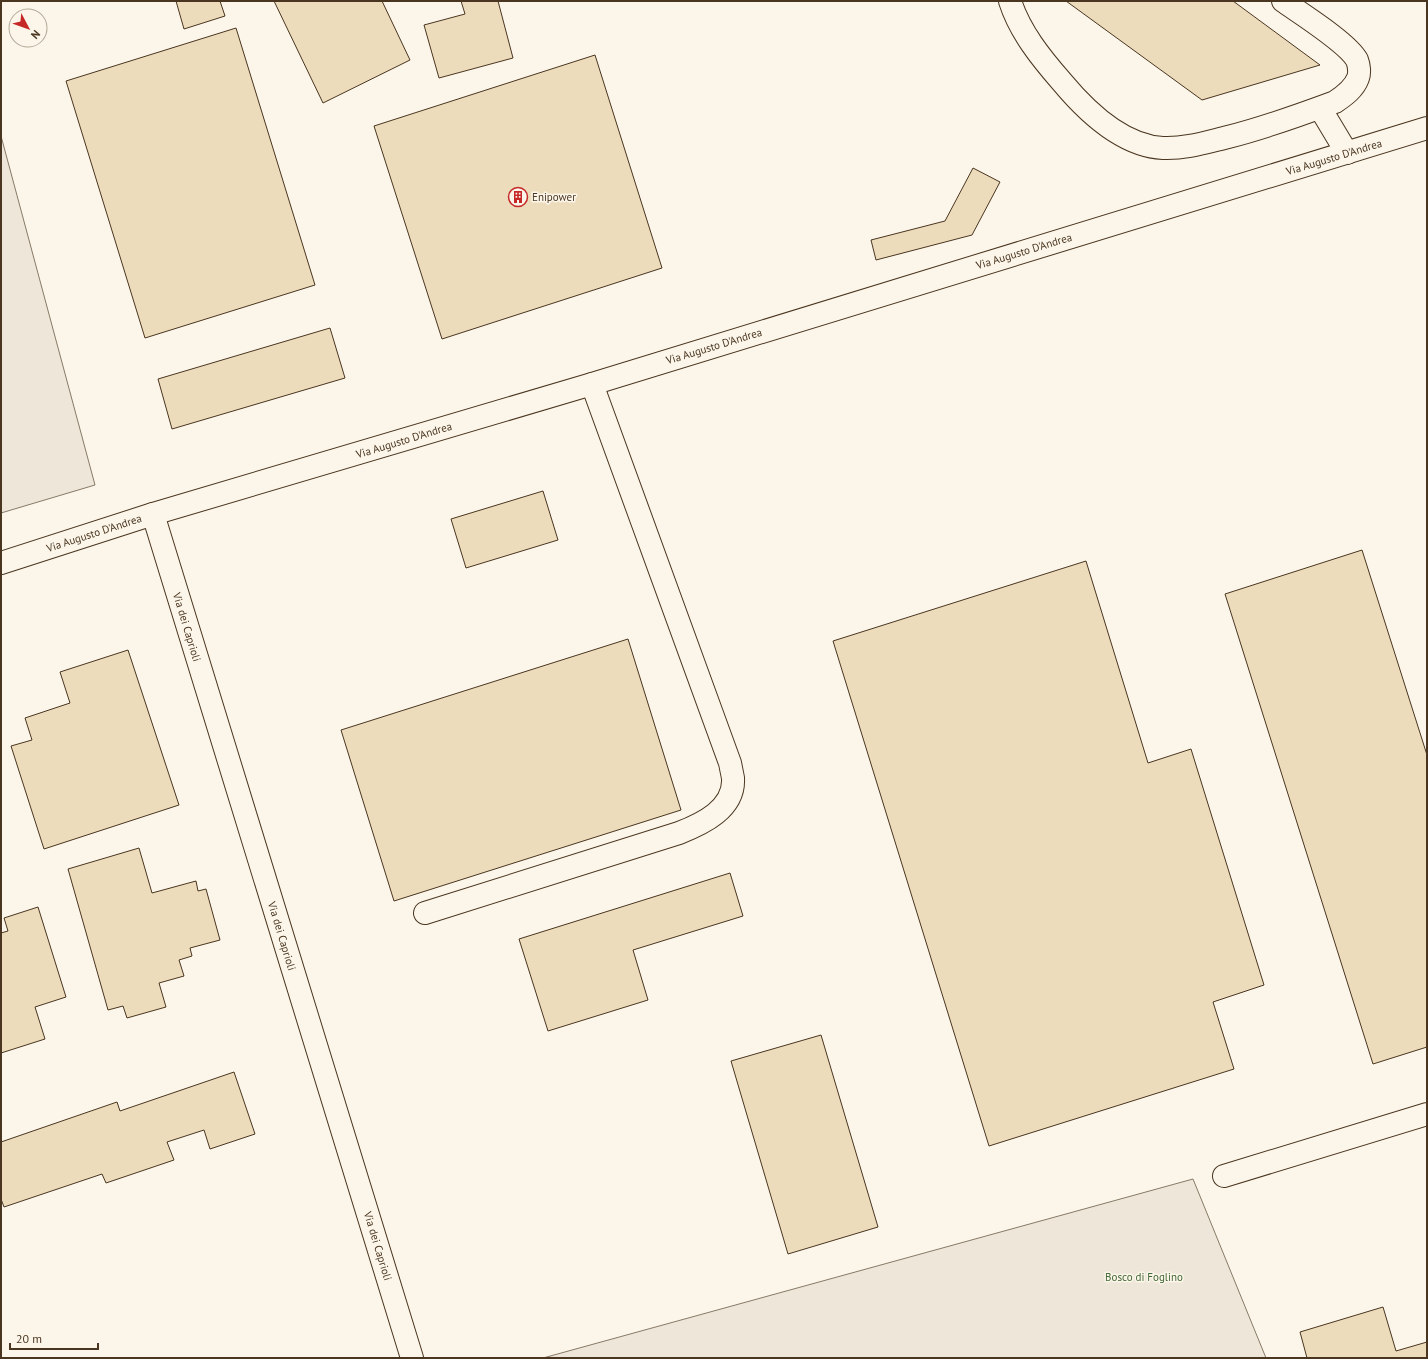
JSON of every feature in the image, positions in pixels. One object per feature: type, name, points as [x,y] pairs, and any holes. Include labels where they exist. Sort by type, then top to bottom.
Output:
[{"type":"street","points":[[1010,1],[1029,40],[1067,89],[1101,122],[1110,129],[1131,140],[1149,146],[1162,148],[1187,147],[1242,133],[1320,108],[1335,102],[1354,86],[1358,77],[1359,68],[1357,60],[1344,45],[1283,1]]},
{"type":"street","points":[[1320,108],[1347,153]]},
{"type":"street","name":"Via Augusto D'Andrea","points":[[1,563],[153,514],[592,384],[1427,128]]},
{"type":"street","points":[[425,913],[697,826],[713,816],[725,804],[731,793],[733,779],[730,763],[592,384]]},
{"type":"street","name":"Via dei Caprioli","points":[[153,514],[412,1358]]},
{"type":"street","points":[[1224,1176],[1427,1114]]},
{"type":"green space","points":[[1,136],[95,485],[1,513]]},
{"type":"green space","name":"Bosco di Foglino","points":[[1193,1179],[1266,1358],[543,1358]]},
{"type":"building","points":[[176,1],[220,1],[225,16],[184,29]]},
{"type":"building","points":[[274,1],[382,1],[410,60],[323,103]]},
{"type":"building","points":[[461,1],[498,1],[513,58],[439,78],[424,25],[465,14]]},
{"type":"building","points":[[1066,1],[1233,1],[1320,65],[1202,100]]},
{"type":"building","points":[[236,28],[315,285],[145,338],[66,81]]},
{"type":"building","name":"Enipower","points":[[595,55],[662,268],[442,339],[374,126]]},
{"type":"building","points":[[973,168],[1000,182],[972,235],[876,260],[871,240],[945,221]]},
{"type":"building","points":[[330,328],[345,378],[172,429],[158,379]]},
{"type":"building","points":[[543,491],[558,540],[466,568],[451,519]]},
{"type":"building","points":[[1362,550],[1427,755],[1427,1047],[1373,1064],[1225,594]]},
{"type":"building","points":[[1086,561],[1148,763],[1191,749],[1264,985],[1213,1002],[1234,1069],[989,1146],[833,641]]},
{"type":"building","points":[[628,639],[681,810],[394,901],[341,730]]},
{"type":"building","points":[[128,650],[179,805],[44,849],[11,746],[32,740],[25,718],[70,703],[60,672]]},
{"type":"building","points":[[139,848],[152,893],[196,881],[198,891],[206,889],[220,940],[190,948],[192,956],[179,960],[184,976],[159,983],[166,1007],[127,1018],[123,1006],[108,1010],[68,869]]},
{"type":"building","points":[[730,873],[743,916],[633,950],[648,1000],[548,1031],[519,939]]},
{"type":"building","points":[[38,907],[66,997],[35,1007],[45,1039],[1,1053],[1,933],[8,931],[4,918]]},
{"type":"building","points":[[821,1035],[878,1227],[788,1254],[731,1061]]},
{"type":"building","points":[[234,1072],[255,1134],[210,1149],[204,1130],[167,1142],[174,1160],[106,1183],[102,1174],[4,1207],[1,1199],[1,1142],[117,1102],[120,1111]]},
{"type":"building","points":[[1383,1307],[1396,1351],[1427,1342],[1427,1358],[1307,1358],[1300,1332]]},
{"type":"place","name":"Enipower","points":[[518,197]]}]
